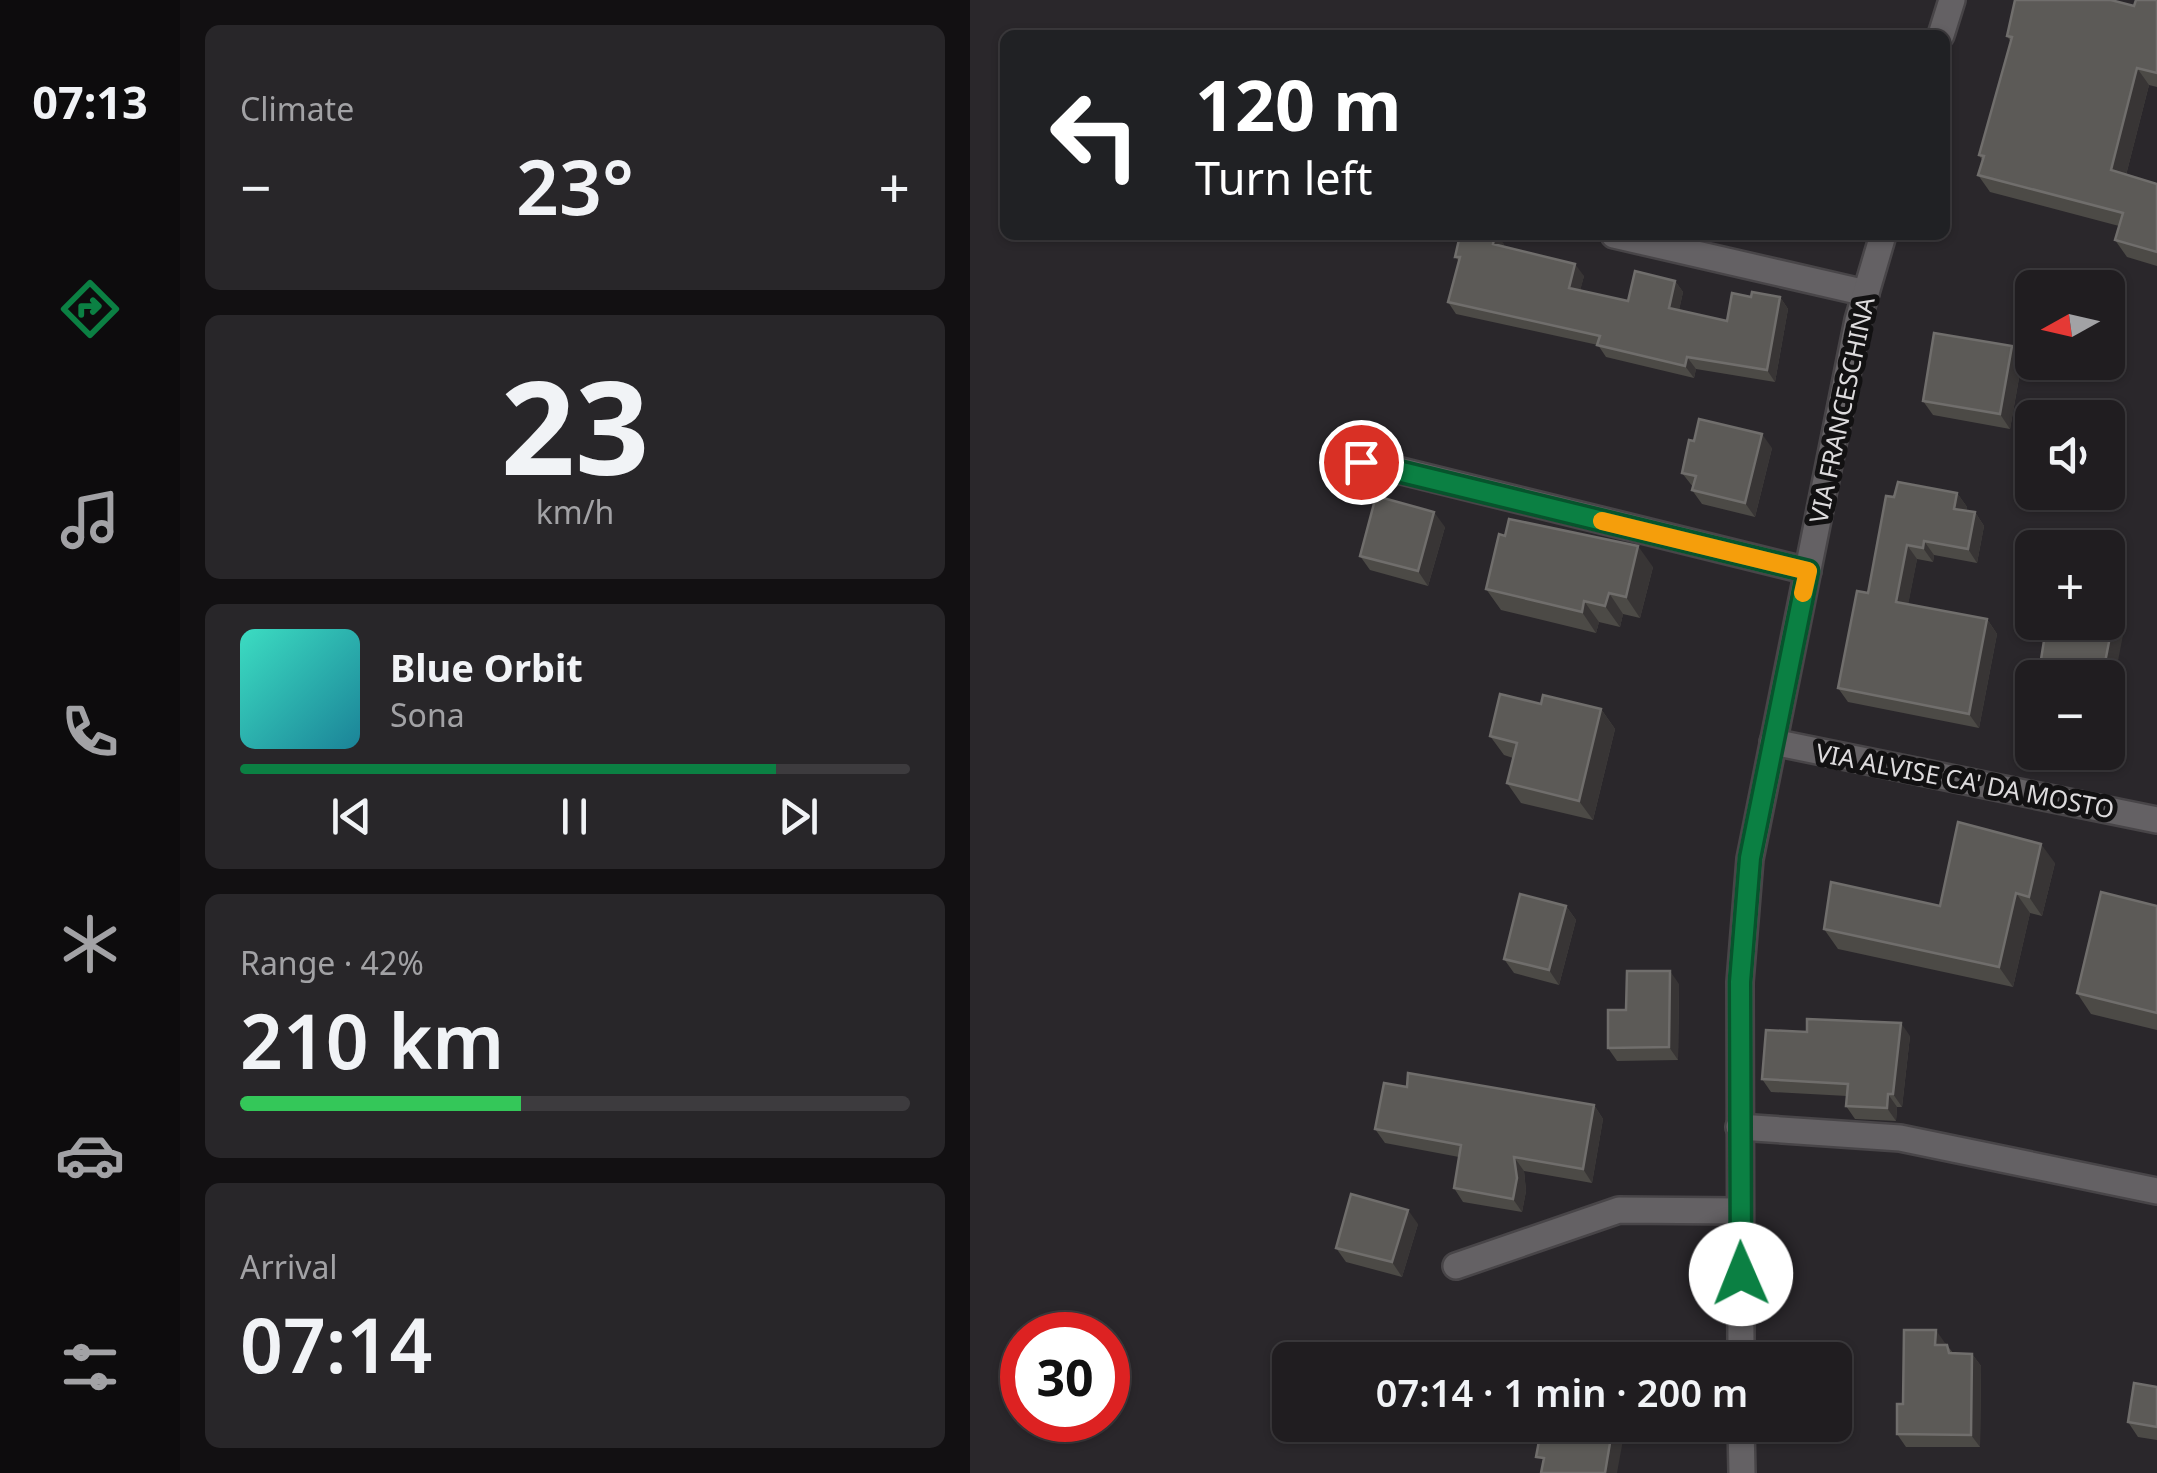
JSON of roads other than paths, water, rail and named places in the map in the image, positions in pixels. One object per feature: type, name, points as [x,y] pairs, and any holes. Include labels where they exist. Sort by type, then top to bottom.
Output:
[{"type":"street","points":[[1943,30],[1952,0]]},
{"type":"street","points":[[1636,240],[1866,293]]},
{"type":"street","name":"VIA FRANCESCHINA","points":[[1741,1342],[1740,982],[1750,858],[1866,293],[1882,240]]},
{"type":"street","points":[[1361,462],[1808,571]]},
{"type":"street","name":"VIA ALVISE CA' DA MOSTO","points":[[1773,742],[2157,820]]},
{"type":"street","points":[[1739,1126],[1900,1138],[2157,1192]]},
{"type":"street","points":[[1456,1266],[1619,1210],[1740,1211]]},
{"type":"street","points":[[1742,1442],[1742,1473]]}]
